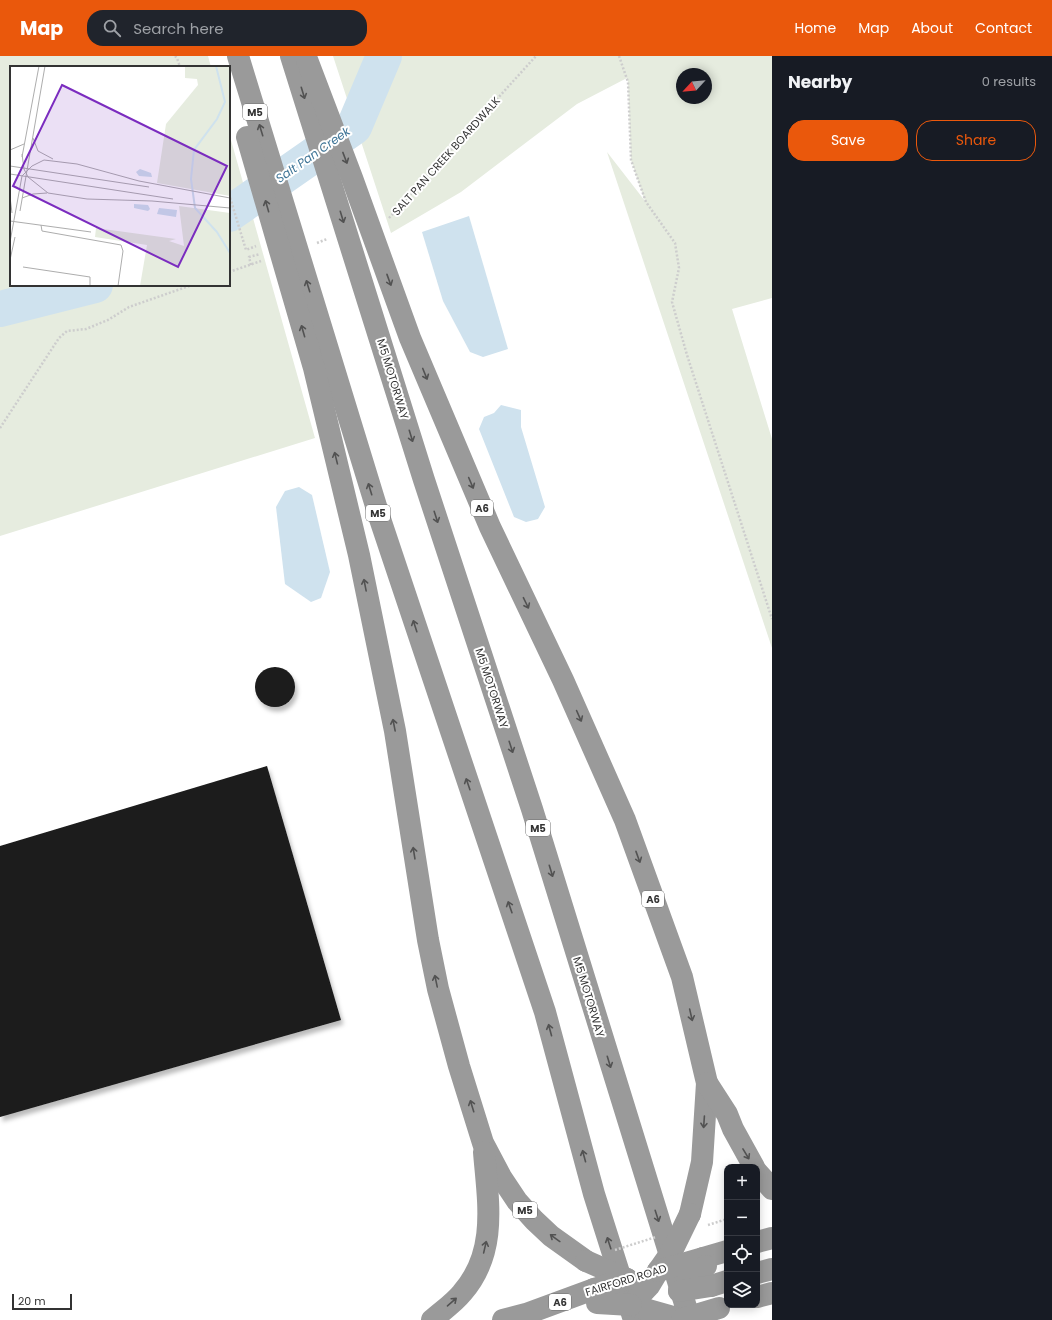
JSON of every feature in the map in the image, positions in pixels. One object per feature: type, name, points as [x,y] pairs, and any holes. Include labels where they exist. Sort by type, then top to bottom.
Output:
[{"type":"highway","points":[[224,56],[228,66]]},
{"type":"highway","name":"M5","points":[[238,56],[323,366],[400,758],[428,940],[438,989],[459,1066],[484,1143],[501,1177],[517,1201],[551,1236],[586,1261],[627,1279]]},
{"type":"highway","name":"M5 MOTORWAY","points":[[291,56],[424,480],[532,809],[676,1319]]},
{"type":"highway","name":"A6","points":[[305,56],[352,178],[410,338],[493,534],[563,680],[625,820],[682,977],[707,1083],[702,1162],[686,1223],[672,1251],[632,1312],[601,1304]]},
{"type":"highway","name":"M5","points":[[230,75],[323,366],[380,519],[545,1012],[594,1194],[632,1312]]},
{"type":"highway","name":"A6","points":[[707,1083],[727,1114],[733,1129],[752,1164]]},
{"type":"highway","name":"M5","points":[[432,1320],[461,1294],[470,1283],[480,1267],[486,1247],[489,1218],[484,1143]]},
{"type":"highway","points":[[760,1175],[772,1189]]},
{"type":"highway","points":[[760,1241],[772,1238]]},
{"type":"highway","name":"FAIRFORD ROAD","points":[[504,1320],[526,1314],[601,1304],[627,1279],[712,1273],[724,1255]]},
{"type":"highway","points":[[679,1291],[712,1273],[724,1259]]},
{"type":"highway","points":[[760,1272],[772,1269]]},
{"type":"highway","points":[[654,1278],[679,1291]]},
{"type":"highway","points":[[676,1319],[679,1291]]},
{"type":"highway","points":[[760,1296],[772,1293]]},
{"type":"highway","points":[[632,1312],[676,1319],[724,1307]]},
{"type":"path","points":[[175,56],[180,66]]},
{"type":"path","name":"SALT PAN CREEK BOARDWALK","points":[[382,221],[389,218],[536,56]]},
{"type":"path","points":[[619,56],[628,82],[632,160],[646,202],[675,243],[679,268],[672,302],[687,355],[772,619]]},
{"type":"path","points":[[230,197],[246,250],[258,245]]},
{"type":"path","points":[[317,243],[331,238]]},
{"type":"path","points":[[251,264],[249,257],[260,254],[262,249]]},
{"type":"path","points":[[230,272],[266,260]]},
{"type":"path","points":[[0,428],[59,338],[67,332],[86,328],[108,320],[129,307],[189,286]]},
{"type":"path","points":[[586,1261],[602,1254],[667,1233],[686,1223]]},
{"type":"shaded area","points":[[0,56],[208,56],[211,66],[10,66],[10,286],[230,286],[230,137],[315,438],[0,536]]},
{"type":"shaded area","points":[[333,56],[772,56],[772,298],[732,309],[772,439],[772,648],[607,152],[645,201],[631,160],[627,78],[577,104],[461,192],[391,233]]},
{"type":"water","points":[[469,216],[508,349],[483,357],[470,352],[443,301],[422,232]]},
{"type":"water","points":[[501,405],[521,410],[521,427],[545,507],[538,519],[526,522],[514,517],[479,429],[484,417],[494,413]]},
{"type":"water","points":[[299,487],[312,495],[330,572],[321,598],[311,602],[285,584],[276,507],[285,491]]},
{"type":"building","points":[[275,667],[283,669],[289,673],[293,679],[295,687],[293,695],[289,701],[283,705],[275,707],[267,705],[261,701],[257,695],[255,687],[257,679],[261,673],[267,669]]},
{"type":"building","points":[[267,766],[341,1020],[0,1117],[0,846]]},
{"type":"waterway","name":"Salt Pan Creek","points":[[230,213],[354,127],[384,56]]},
{"type":"waterway","name":"Salt Pan Creek","points":[[0,309],[91,286]]}]
